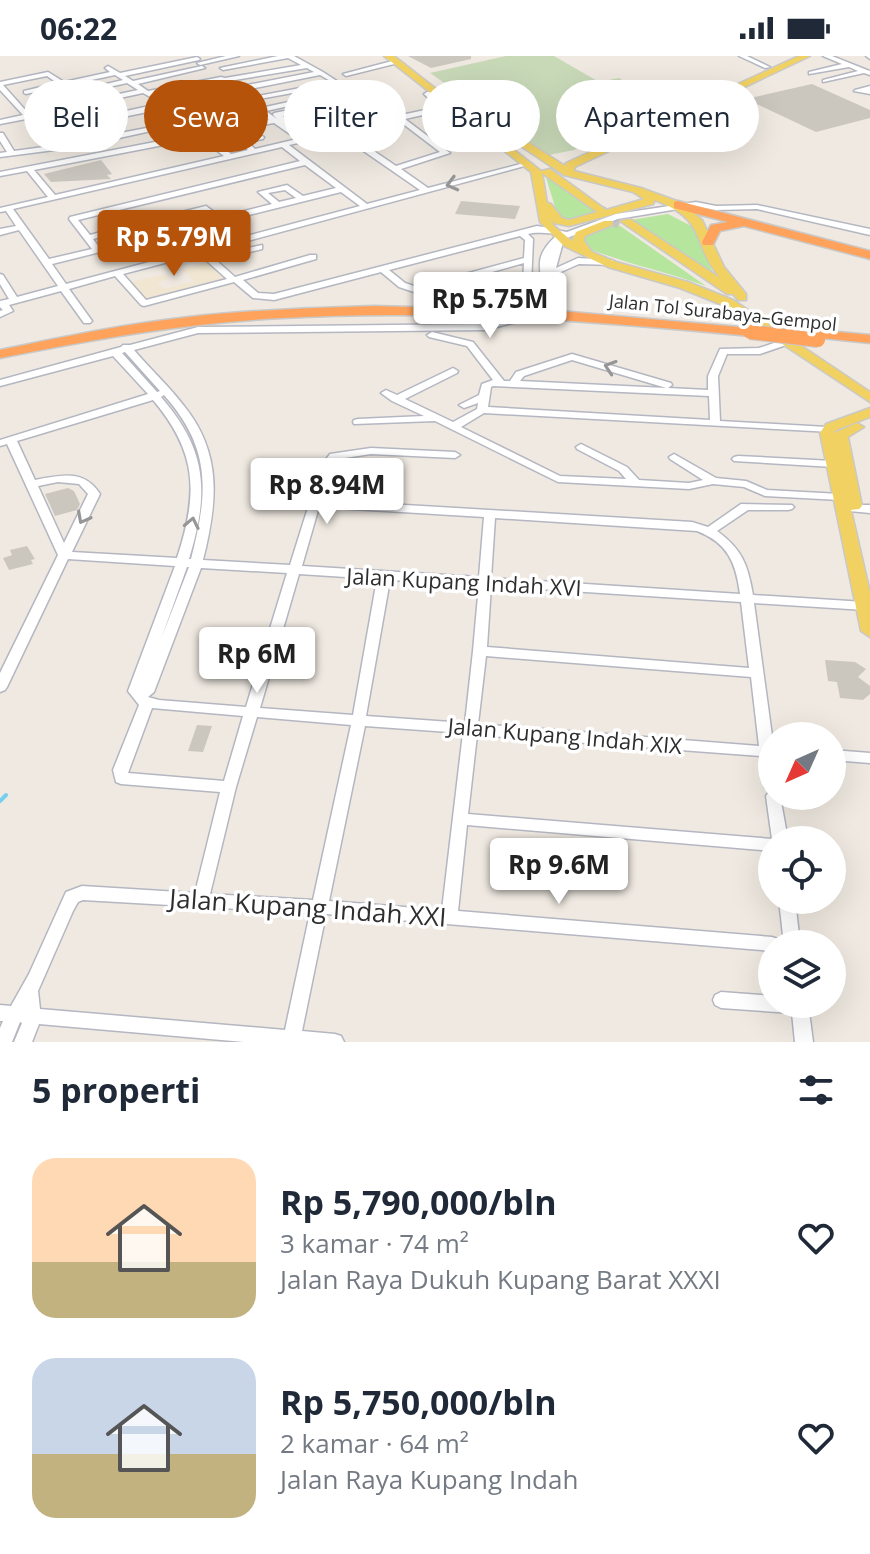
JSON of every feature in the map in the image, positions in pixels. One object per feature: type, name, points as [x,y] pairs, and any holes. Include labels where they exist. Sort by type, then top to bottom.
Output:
[{"type":"highway","points":[[678,205],[870,255]]},
{"type":"highway","points":[[716,208],[748,211],[870,244]]},
{"type":"highway","points":[[708,242],[711,233],[726,224],[771,227]]},
{"type":"highway","name":"Jalan Tol Surabaya–Gempol","points":[[0,346],[209,311],[349,301],[532,305],[870,345]]},
{"type":"highway","name":"Jalan Tol Surabaya–Gempol","points":[[0,354],[164,324],[266,313],[356,308],[528,312],[746,329]]},
{"type":"highway","name":"Jalan Tol Surabaya–Gempol","points":[[812,336],[870,339]]},
{"type":"main road","points":[[741,80],[806,56]]},
{"type":"main road","points":[[398,60],[422,80]]},
{"type":"main road","points":[[398,60],[427,80]]},
{"type":"main road","points":[[748,80],[783,62]]},
{"type":"main road","points":[[513,152],[539,176],[543,202],[554,230],[592,255],[735,300],[786,342],[870,398]]},
{"type":"main road","points":[[517,152],[605,209],[531,152]]},
{"type":"main road","points":[[534,152],[568,173],[696,204]]},
{"type":"main road","points":[[568,173],[570,165],[601,152]]},
{"type":"main road","points":[[545,159],[574,153],[586,159]]},
{"type":"main road","points":[[543,202],[558,221],[566,223],[649,202],[647,196],[619,186]]},
{"type":"main road","points":[[637,190],[653,201],[678,205],[700,225],[735,300]]},
{"type":"main road","points":[[592,255],[580,245],[580,234],[620,219],[670,211],[688,216],[700,225]]},
{"type":"main road","points":[[623,222],[720,292],[870,385]]},
{"type":"main road","points":[[870,412],[827,430],[833,464],[852,506],[870,578]]},
{"type":"main road","points":[[870,423],[840,435],[870,631]]},
{"type":"street","points":[[152,56],[168,65]]},
{"type":"street","points":[[80,80],[114,72],[236,56]]},
{"type":"street","points":[[223,68],[289,56],[332,80]]},
{"type":"street","points":[[742,56],[783,62]]},
{"type":"street","points":[[759,56],[783,62]]},
{"type":"street","points":[[830,58],[851,56]]},
{"type":"street","points":[[830,58],[867,72]]},
{"type":"street","points":[[346,74],[398,60]]},
{"type":"street","points":[[198,61],[212,75]]},
{"type":"street","points":[[128,83],[198,61]]},
{"type":"street","points":[[811,73],[849,65]]},
{"type":"street","points":[[224,80],[308,66]]},
{"type":"street","points":[[114,72],[144,91]]},
{"type":"street","points":[[825,81],[867,72]]},
{"type":"street","points":[[268,83],[321,73]]},
{"type":"street","points":[[24,112],[0,85],[48,74],[57,80]]},
{"type":"street","points":[[268,115],[284,126]]},
{"type":"street","points":[[0,122],[24,117]]},
{"type":"street","points":[[268,122],[276,121]]},
{"type":"street","points":[[394,169],[446,153],[406,126]]},
{"type":"street","points":[[0,135],[12,153]]},
{"type":"street","points":[[268,149],[284,145]]},
{"type":"street","points":[[1,172],[144,146]]},
{"type":"street","points":[[0,155],[24,151]]},
{"type":"street","points":[[224,152],[231,158]]},
{"type":"street","points":[[4,210],[254,152]]},
{"type":"street","points":[[293,152],[366,207]]},
{"type":"street","points":[[369,152],[427,191]]},
{"type":"street","points":[[97,250],[72,221],[75,218],[306,162]]},
{"type":"street","points":[[1,307],[14,300],[64,286],[528,164]]},
{"type":"street","points":[[29,169],[53,198]]},
{"type":"street","points":[[248,177],[278,205]]},
{"type":"street","points":[[265,191],[287,187],[302,199]]},
{"type":"street","points":[[49,262],[342,189]]},
{"type":"street","points":[[554,230],[653,201]]},
{"type":"street","points":[[200,250],[256,296],[274,297],[385,271],[521,233],[554,230],[678,205],[696,204],[716,208]]},
{"type":"street","points":[[189,227],[178,215],[207,208],[219,219]]},
{"type":"street","points":[[4,210],[22,227],[49,262],[87,321]]},
{"type":"street","points":[[748,211],[870,232]]},
{"type":"street","points":[[0,232],[22,227]]},
{"type":"street","points":[[87,238],[130,227],[143,238]]},
{"type":"street","points":[[545,255],[554,230]]},
{"type":"street","points":[[550,275],[542,271],[554,230]]},
{"type":"street","points":[[543,302],[550,275],[554,230]]},
{"type":"street","points":[[521,233],[529,239],[526,260],[528,284]]},
{"type":"street","points":[[210,259],[259,247]]},
{"type":"street","points":[[116,272],[141,303],[313,257]]},
{"type":"street","points":[[385,271],[402,285],[417,290],[526,260]]},
{"type":"street","points":[[550,275],[582,261],[625,267]]},
{"type":"street","points":[[0,277],[14,300]]},
{"type":"street","points":[[0,383],[198,330],[463,328],[501,325],[529,316]]},
{"type":"street","points":[[451,337],[463,328]]},
{"type":"street","points":[[411,329],[451,337],[475,349],[500,382]]},
{"type":"street","points":[[715,424],[713,376],[724,350],[760,351],[786,342]]},
{"type":"street","points":[[126,347],[196,431],[209,468],[211,495],[195,564],[173,602],[160,636],[147,692],[119,773],[121,778],[229,787]]},
{"type":"street","points":[[114,351],[179,428],[195,469],[195,507],[173,602]]},
{"type":"street","points":[[514,382],[520,374],[572,357],[685,391]]},
{"type":"street","points":[[453,371],[391,396],[558,479],[689,486],[713,481],[746,484],[765,493],[852,506]]},
{"type":"street","points":[[482,410],[487,385],[500,382],[712,393]]},
{"type":"street","points":[[64,555],[31,484],[6,442],[166,392]]},
{"type":"street","points":[[464,405],[484,397]]},
{"type":"street","points":[[453,427],[482,410],[827,430]]},
{"type":"street","points":[[358,422],[436,419]]},
{"type":"street","points":[[581,447],[623,469],[634,481]]},
{"type":"street","points":[[201,899],[229,787],[324,470],[334,456],[353,452],[455,455]]},
{"type":"street","points":[[674,457],[713,481]]},
{"type":"street","points":[[738,459],[772,467],[833,464]]},
{"type":"street","points":[[195,469],[209,468]]},
{"type":"street","points":[[0,687],[94,499],[93,490],[87,483],[67,478],[31,484]]},
{"type":"street","points":[[315,503],[692,526],[713,533],[741,563],[749,600],[765,722]]},
{"type":"street","points":[[713,533],[745,506],[788,507]]},
{"type":"street","points":[[449,917],[480,651],[490,513]]},
{"type":"street","name":"Jalan Kupang Indah XVI","points":[[64,555],[867,606]]},
{"type":"street","points":[[292,1040],[359,719],[384,577]]},
{"type":"street","points":[[480,651],[758,673]]},
{"type":"street","name":"Jalan Kupang Indah XIX","points":[[143,699],[252,713],[758,751]]},
{"type":"street","points":[[846,756],[870,758]]},
{"type":"street","points":[[461,819],[758,844]]},
{"type":"street","name":"Jalan Kupang Indah XXI","points":[[3,1042],[6,1014],[29,991],[57,925],[77,894],[320,907],[758,943]]},
{"type":"street","points":[[23,1042],[33,1016],[29,991]]},
{"type":"street","points":[[721,1000],[758,1002]]},
{"type":"street","points":[[6,1014],[335,1042]]},
{"type":"street","points":[[801,1018],[804,1042]]},
{"type":"shaded area","points":[[206,262],[224,279],[145,301],[128,283],[163,274],[168,279],[157,283],[164,289],[194,281],[182,269]]},
{"type":"green space","points":[[506,56],[554,56],[596,80],[556,80],[556,152],[564,152],[549,155],[540,149],[540,80],[440,80],[430,73]]},
{"type":"green space","points":[[545,174],[601,213],[568,223],[559,220]]},
{"type":"green space","points":[[668,214],[695,228],[714,276],[631,220]]},
{"type":"green space","points":[[616,223],[706,286],[584,247],[580,236]]},
{"type":"building","points":[[408,56],[471,56],[471,59],[431,68]]},
{"type":"building","points":[[812,84],[870,110],[870,118],[816,132],[759,105],[759,96]]},
{"type":"building","points":[[101,160],[112,174],[107,175],[111,179],[51,182],[44,174]]},
{"type":"building","points":[[461,201],[520,206],[515,219],[455,214]]},
{"type":"building","points":[[68,488],[74,491],[80,504],[77,510],[55,516],[45,494]]},
{"type":"building","points":[[27,546],[35,559],[31,560],[33,564],[9,570],[3,558],[12,555],[10,550]]},
{"type":"building","points":[[825,660],[855,662],[866,669],[858,677],[870,686],[870,694],[863,700],[840,698],[837,682],[828,681]]},
{"type":"building","points":[[197,725],[212,726],[203,752],[188,751]]},
{"type":"waterway","points":[[0,801],[6,795]]},
{"type":"tunnel","points":[[601,210],[616,221]]},
{"type":"tunnel","points":[[616,221],[620,223]]}]
